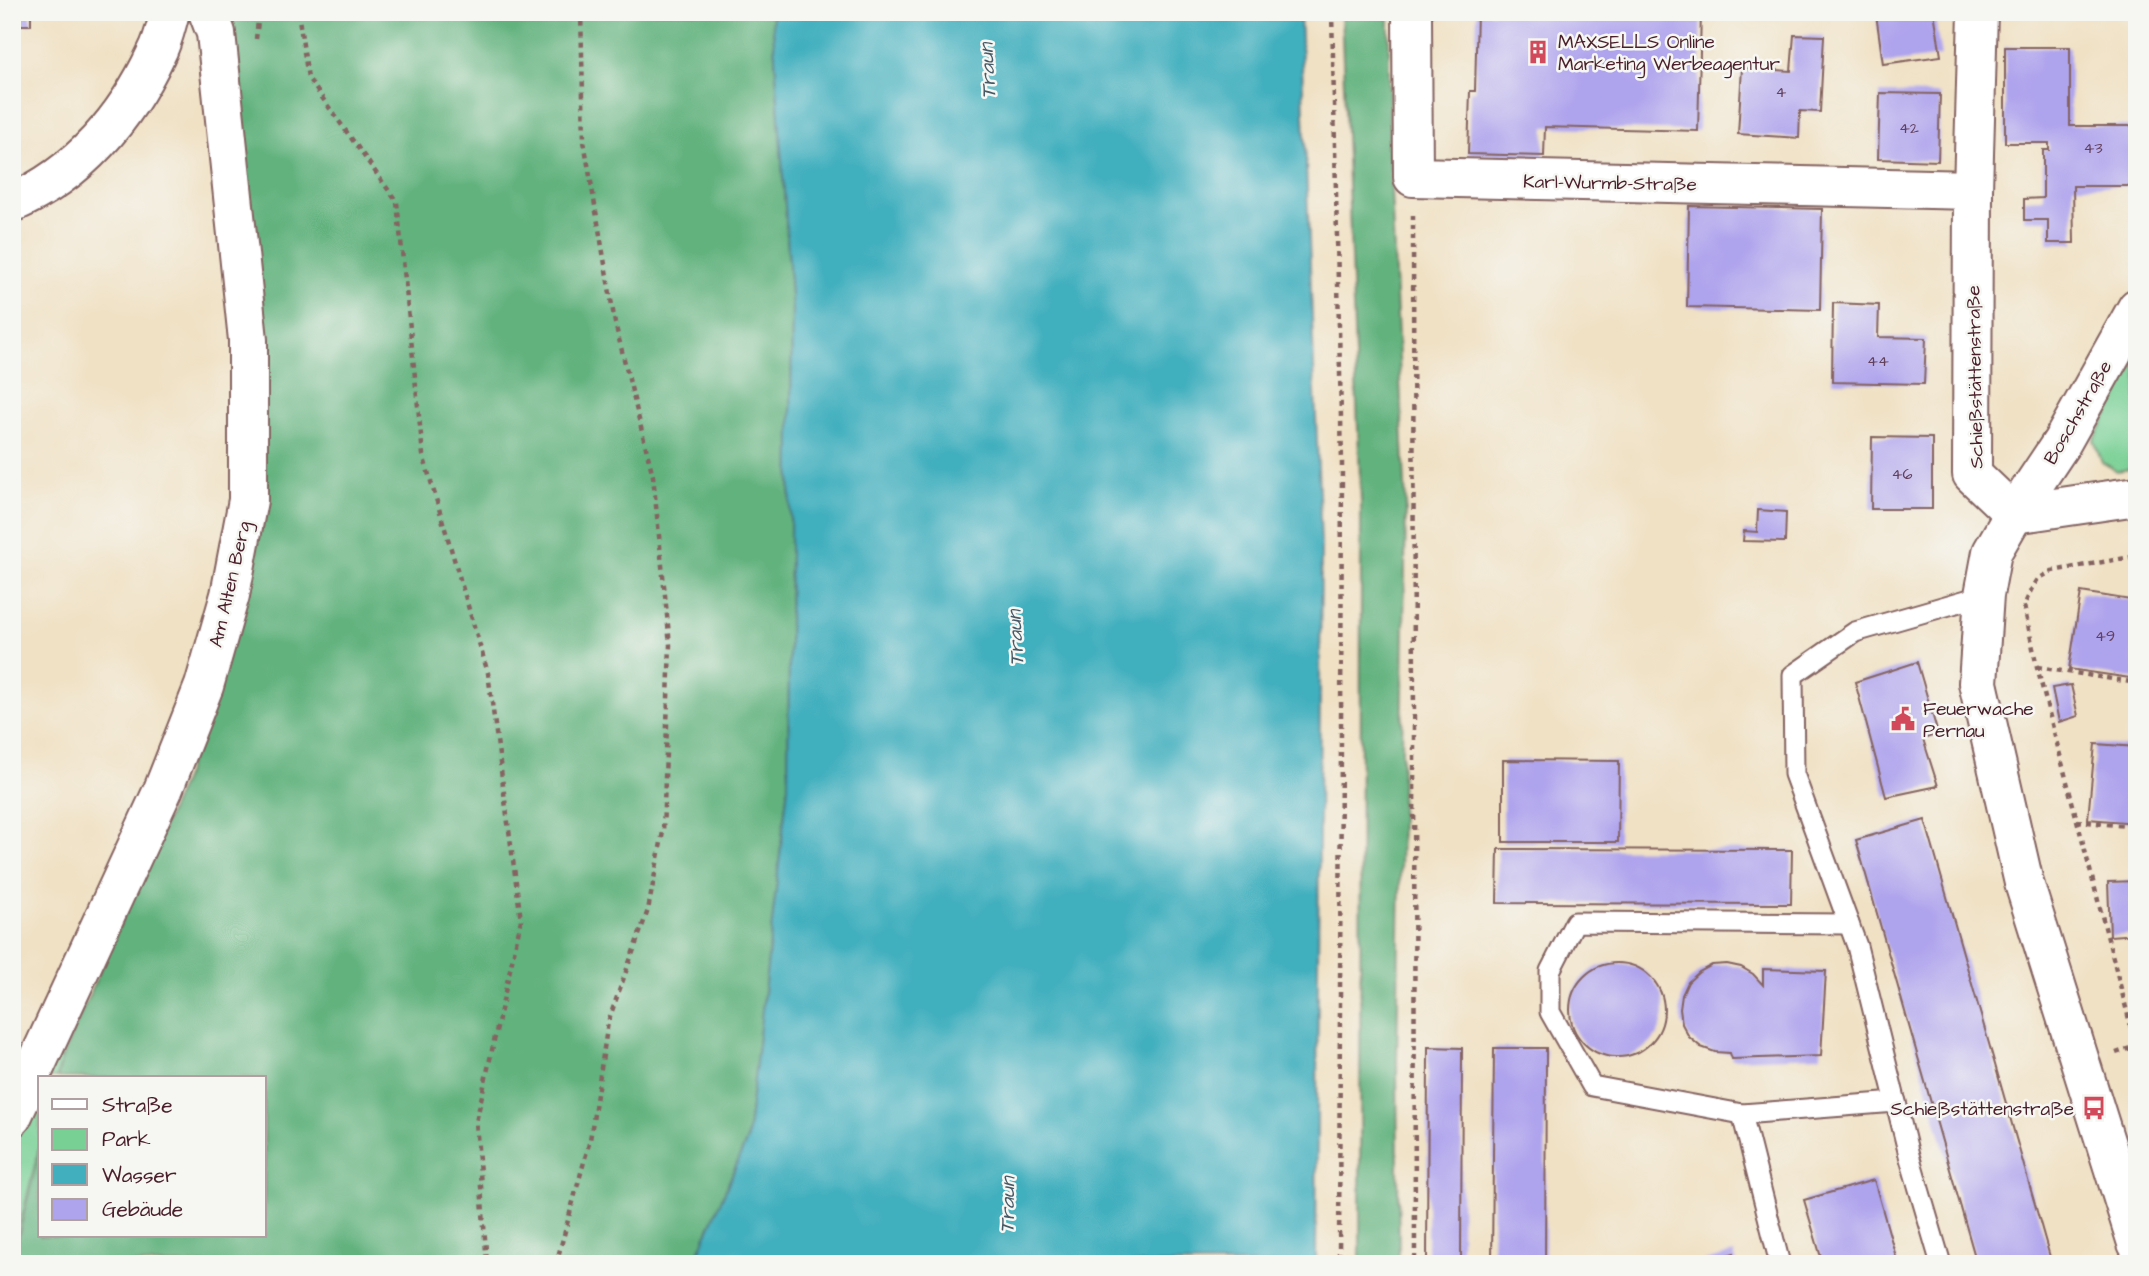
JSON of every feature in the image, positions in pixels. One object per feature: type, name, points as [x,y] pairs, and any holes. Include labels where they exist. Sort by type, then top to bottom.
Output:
[{"type":"street","points":[[12,203],[70,170],[110,130],[158,52],[170,12]]},
{"type":"street","name":"Am Alten Berg","points":[[12,1117],[163,790],[204,685],[230,595],[248,500],[248,340],[216,33],[208,12]]},
{"type":"street","points":[[1412,12],[1413,177]]},
{"type":"street","name":"Schießstättenstraße","points":[[1979,12],[1973,190],[1972,474],[2014,514]]},
{"type":"street","name":"Karl-Wurmb-Straße","points":[[1413,177],[1973,190]]},
{"type":"street","name":"Boschstraße","points":[[2014,514],[2062,442],[2137,308]]},
{"type":"street","points":[[2137,496],[2014,514],[1992,552],[1984,595],[1978,682],[2024,883],[2137,1243]]},
{"type":"lane","points":[[1941,1264],[1896,1102],[1857,946],[1794,774],[1793,675],[1855,632],[1984,595]]},
{"type":"lane","points":[[1849,924],[1576,922],[1550,971],[1550,1012],[1592,1086],[1742,1114],[1896,1102]]},
{"type":"lane","points":[[1742,1114],[1780,1264]]},
{"type":"path","points":[[298,12],[308,78],[397,202],[422,455],[488,673],[521,919],[477,1122],[487,1264]]},
{"type":"path","points":[[556,1264],[590,1140],[608,1021],[648,910],[663,832],[670,645],[653,477],[615,323],[584,141],[581,12]]},
{"type":"path","points":[[1332,12],[1342,463],[1339,1264]]},
{"type":"path","points":[[1413,177],[1415,1264]]},
{"type":"path","points":[[2081,1065],[2136,1046],[2037,667],[2024,606],[2038,579],[2052,571],[2137,556]]},
{"type":"path","points":[[2037,667],[2137,683]]},
{"type":"path","points":[[2077,821],[2137,827]]},
{"type":"green space","points":[[225,12],[772,12],[792,309],[788,786],[747,1140],[694,1264],[12,1264],[38,1154],[38,1238],[266,1238],[266,1076],[57,1076],[62,1057],[185,777],[252,549]]},
{"type":"green space","points":[[1341,12],[1389,12],[1389,147],[1406,505],[1397,1062],[1399,1264],[1360,1264],[1361,503]]},
{"type":"green space","points":[[2137,360],[2137,468],[2117,471],[2102,462],[2094,440]]},
{"type":"green space","points":[[26,1047],[62,1057],[57,1076],[38,1076],[38,1153],[12,1257],[12,1076]]},
{"type":"water","name":"Traun","points":[[772,12],[1300,12],[1321,543],[1316,1264],[694,1264],[747,1140],[788,786],[792,309]]},
{"type":"building","points":[[12,12],[31,12],[31,25],[12,25]]},
{"type":"building","points":[[1477,12],[1701,12],[1698,131],[1545,127],[1544,156],[1468,154],[1470,91],[1475,91]]},
{"type":"building","points":[[1934,12],[1941,56],[1883,64],[1876,14]]},
{"type":"building","points":[[1794,35],[1824,36],[1820,112],[1800,111],[1799,138],[1738,134],[1742,68],[1791,71]]},
{"type":"building","points":[[2005,47],[2070,47],[2070,126],[2136,126],[2136,186],[2073,186],[2074,243],[2048,243],[2048,220],[2024,220],[2024,199],[2043,198],[2043,150],[2049,150],[2049,143],[2005,143]]},
{"type":"building","points":[[1880,93],[1940,94],[1938,161],[1878,159]]},
{"type":"building","points":[[1689,206],[1822,209],[1820,310],[1687,307]]},
{"type":"building","points":[[1833,303],[1879,305],[1878,337],[1926,338],[1924,384],[1832,382]]},
{"type":"building","points":[[1872,437],[1932,438],[1932,509],[1871,509]]},
{"type":"building","points":[[1758,510],[1786,512],[1785,542],[1743,541],[1744,531],[1757,532]]},
{"type":"building","points":[[2081,592],[2137,601],[2137,679],[2069,669]]},
{"type":"building","points":[[1917,662],[1938,734],[1923,739],[1938,786],[1886,797],[1855,682]]},
{"type":"building","points":[[2071,685],[2078,716],[2059,722],[2052,688]]},
{"type":"building","points":[[2095,744],[2137,747],[2137,823],[2088,819]]},
{"type":"building","points":[[1503,760],[1619,761],[1618,842],[1503,842]]},
{"type":"building","points":[[1925,820],[2052,1264],[1977,1264],[1856,840]]},
{"type":"building","points":[[1498,849],[1792,850],[1791,904],[1497,903]]},
{"type":"building","points":[[2137,881],[2137,934],[2110,936],[2108,882]]},
{"type":"building","points":[[1617,963],[1635,967],[1650,977],[1660,992],[1664,1010],[1660,1028],[1650,1043],[1635,1053],[1617,1057],[1599,1053],[1584,1043],[1574,1028],[1570,1010],[1574,992],[1584,977],[1599,967]]},
{"type":"building","points":[[1712,965],[1741,967],[1753,974],[1763,985],[1763,969],[1826,971],[1821,1056],[1732,1059],[1730,1053],[1701,1047],[1689,1037],[1682,1024],[1680,1009],[1688,982]]},
{"type":"building","points":[[2137,980],[2137,1002],[2136,1002],[2130,982]]},
{"type":"building","points":[[1428,1047],[1462,1048],[1461,1264],[1427,1264]]},
{"type":"building","points":[[1494,1048],[1546,1048],[1545,1264],[1492,1264]]},
{"type":"building","points":[[1874,1180],[1898,1264],[1823,1264],[1804,1200]]},
{"type":"building","points":[[1734,1253],[1737,1264],[1699,1264],[1699,1263]]},
{"type":"place","name":"MAXSELLS Online Marketing Werbeagentur","points":[[1538,52]]},
{"type":"place","name":"Feuerwache Pernau","points":[[1903,719]]},
{"type":"place","name":"Schießstättenstraße","points":[[2094,1108]]}]
